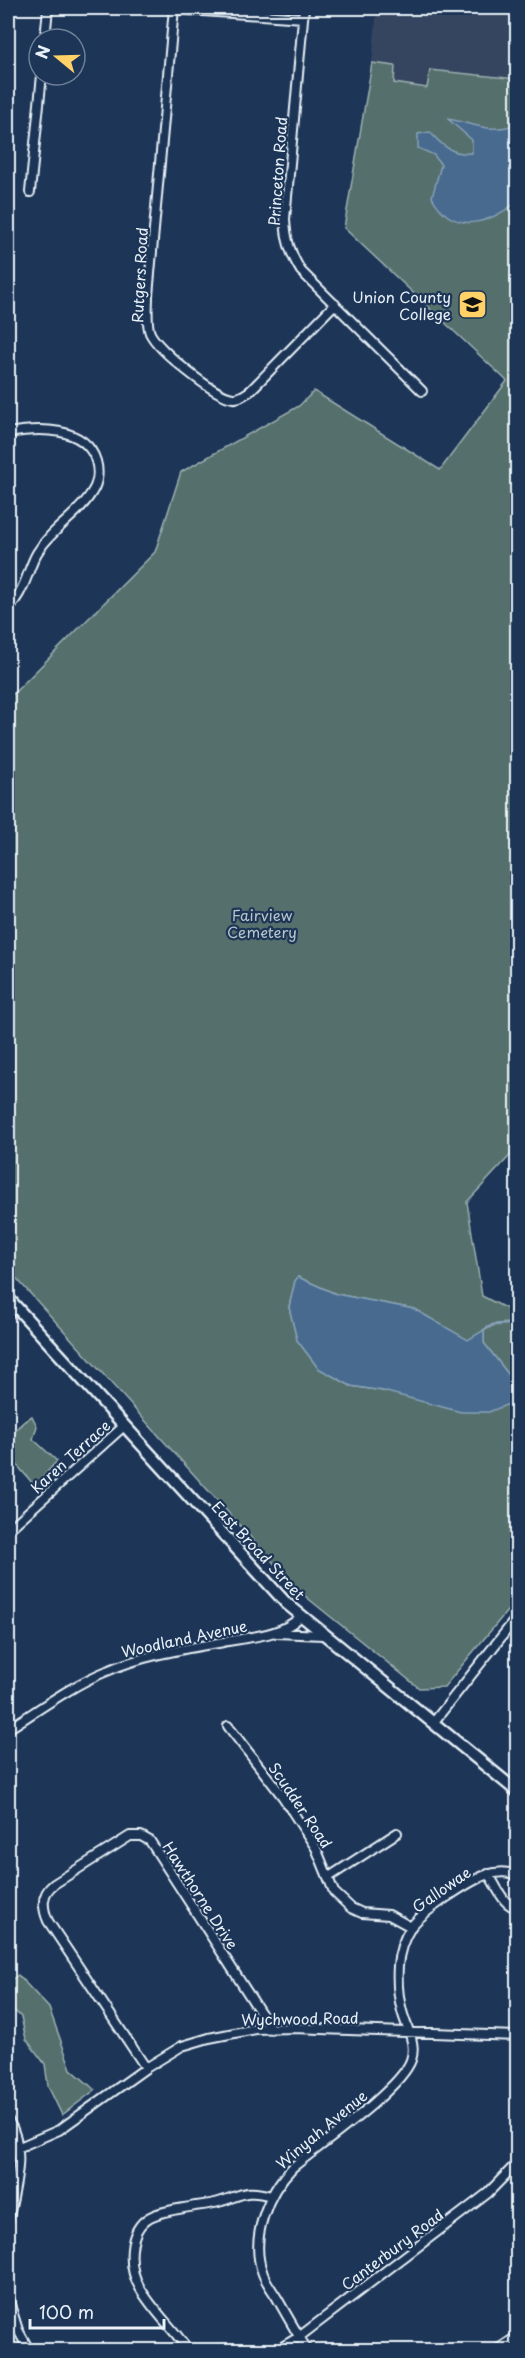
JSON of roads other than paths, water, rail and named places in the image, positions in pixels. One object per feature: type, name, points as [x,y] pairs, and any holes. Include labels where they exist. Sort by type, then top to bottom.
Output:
[{"type":"street","points":[[46,27],[48,8]]},
{"type":"street","points":[[174,8],[303,18]]},
{"type":"street","name":"Rutgers Road","points":[[174,8],[148,296],[149,332],[158,344],[199,381],[222,394],[240,398],[250,391],[335,304]]},
{"type":"street","name":"Princeton Road","points":[[304,8],[285,219],[286,240],[290,253],[301,271],[422,391]]},
{"type":"street","points":[[30,192],[41,87]]},
{"type":"street","points":[[8,433],[44,430],[76,437],[94,455],[98,471],[91,495],[52,534],[37,553],[21,591],[8,611]]},
{"type":"street","name":"East Broad Street","points":[[8,1298],[12,1311],[124,1426],[300,1617],[518,1792]]},
{"type":"street","name":"Karen Terrace","points":[[8,1530],[124,1426]]},
{"type":"street","points":[[433,1723],[518,1616]]},
{"type":"street","name":"Woodland Avenue","points":[[8,1729],[105,1671],[131,1661],[275,1632],[292,1625],[300,1617]]},
{"type":"street","name":"Woodland Avenue","points":[[275,1632],[323,1635]]},
{"type":"street","name":"Scudder Road","points":[[228,1726],[283,1797],[316,1848],[334,1892],[351,1908],[363,1913],[389,1915],[411,1927]]},
{"type":"street","points":[[329,1877],[397,1833]]},
{"type":"street","name":"Hawthorne Drive","points":[[146,2068],[48,1921],[43,1903],[47,1889],[130,1836],[141,1836],[150,1841],[271,2029]]},
{"type":"street","name":"Gallowae","points":[[409,2032],[402,2013],[397,1986],[402,1945],[411,1927],[418,1918],[438,1903],[488,1874],[506,1873],[518,1876]]},
{"type":"street","name":"Gallowae","points":[[488,1874],[505,1901],[514,1908],[518,1908]]},
{"type":"street","name":"Wychwood Road","points":[[8,2152],[59,2130],[146,2068],[182,2046],[235,2032],[271,2029],[518,2036]]},
{"type":"street","name":"Winyah Avenue","points":[[308,2350],[263,2273],[260,2258],[261,2228],[265,2210],[279,2180],[392,2088],[402,2076],[411,2060],[413,2049],[409,2032]]},
{"type":"street","points":[[8,2120],[19,2148],[8,2222]]},
{"type":"street","name":"Canterbury Road","points":[[277,2350],[299,2337],[488,2193],[518,2162]]},
{"type":"street","points":[[188,2350],[139,2287],[133,2273],[132,2258],[137,2230],[151,2216],[167,2211],[221,2201],[245,2192],[271,2196]]},
{"type":"street","points":[[8,2298],[18,2330],[29,2350]]},
{"type":"street","points":[[8,2329],[18,2330]]},
{"type":"street","points":[[496,2350],[518,2336]]},
{"type":"waterway","points":[[484,1330],[493,1325],[518,1323]]},
{"type":"place","name":"Union County College","points":[[472,305]]},
{"type":"park label","name":"Fairview Cemetery","points":[[262,922]]}]
